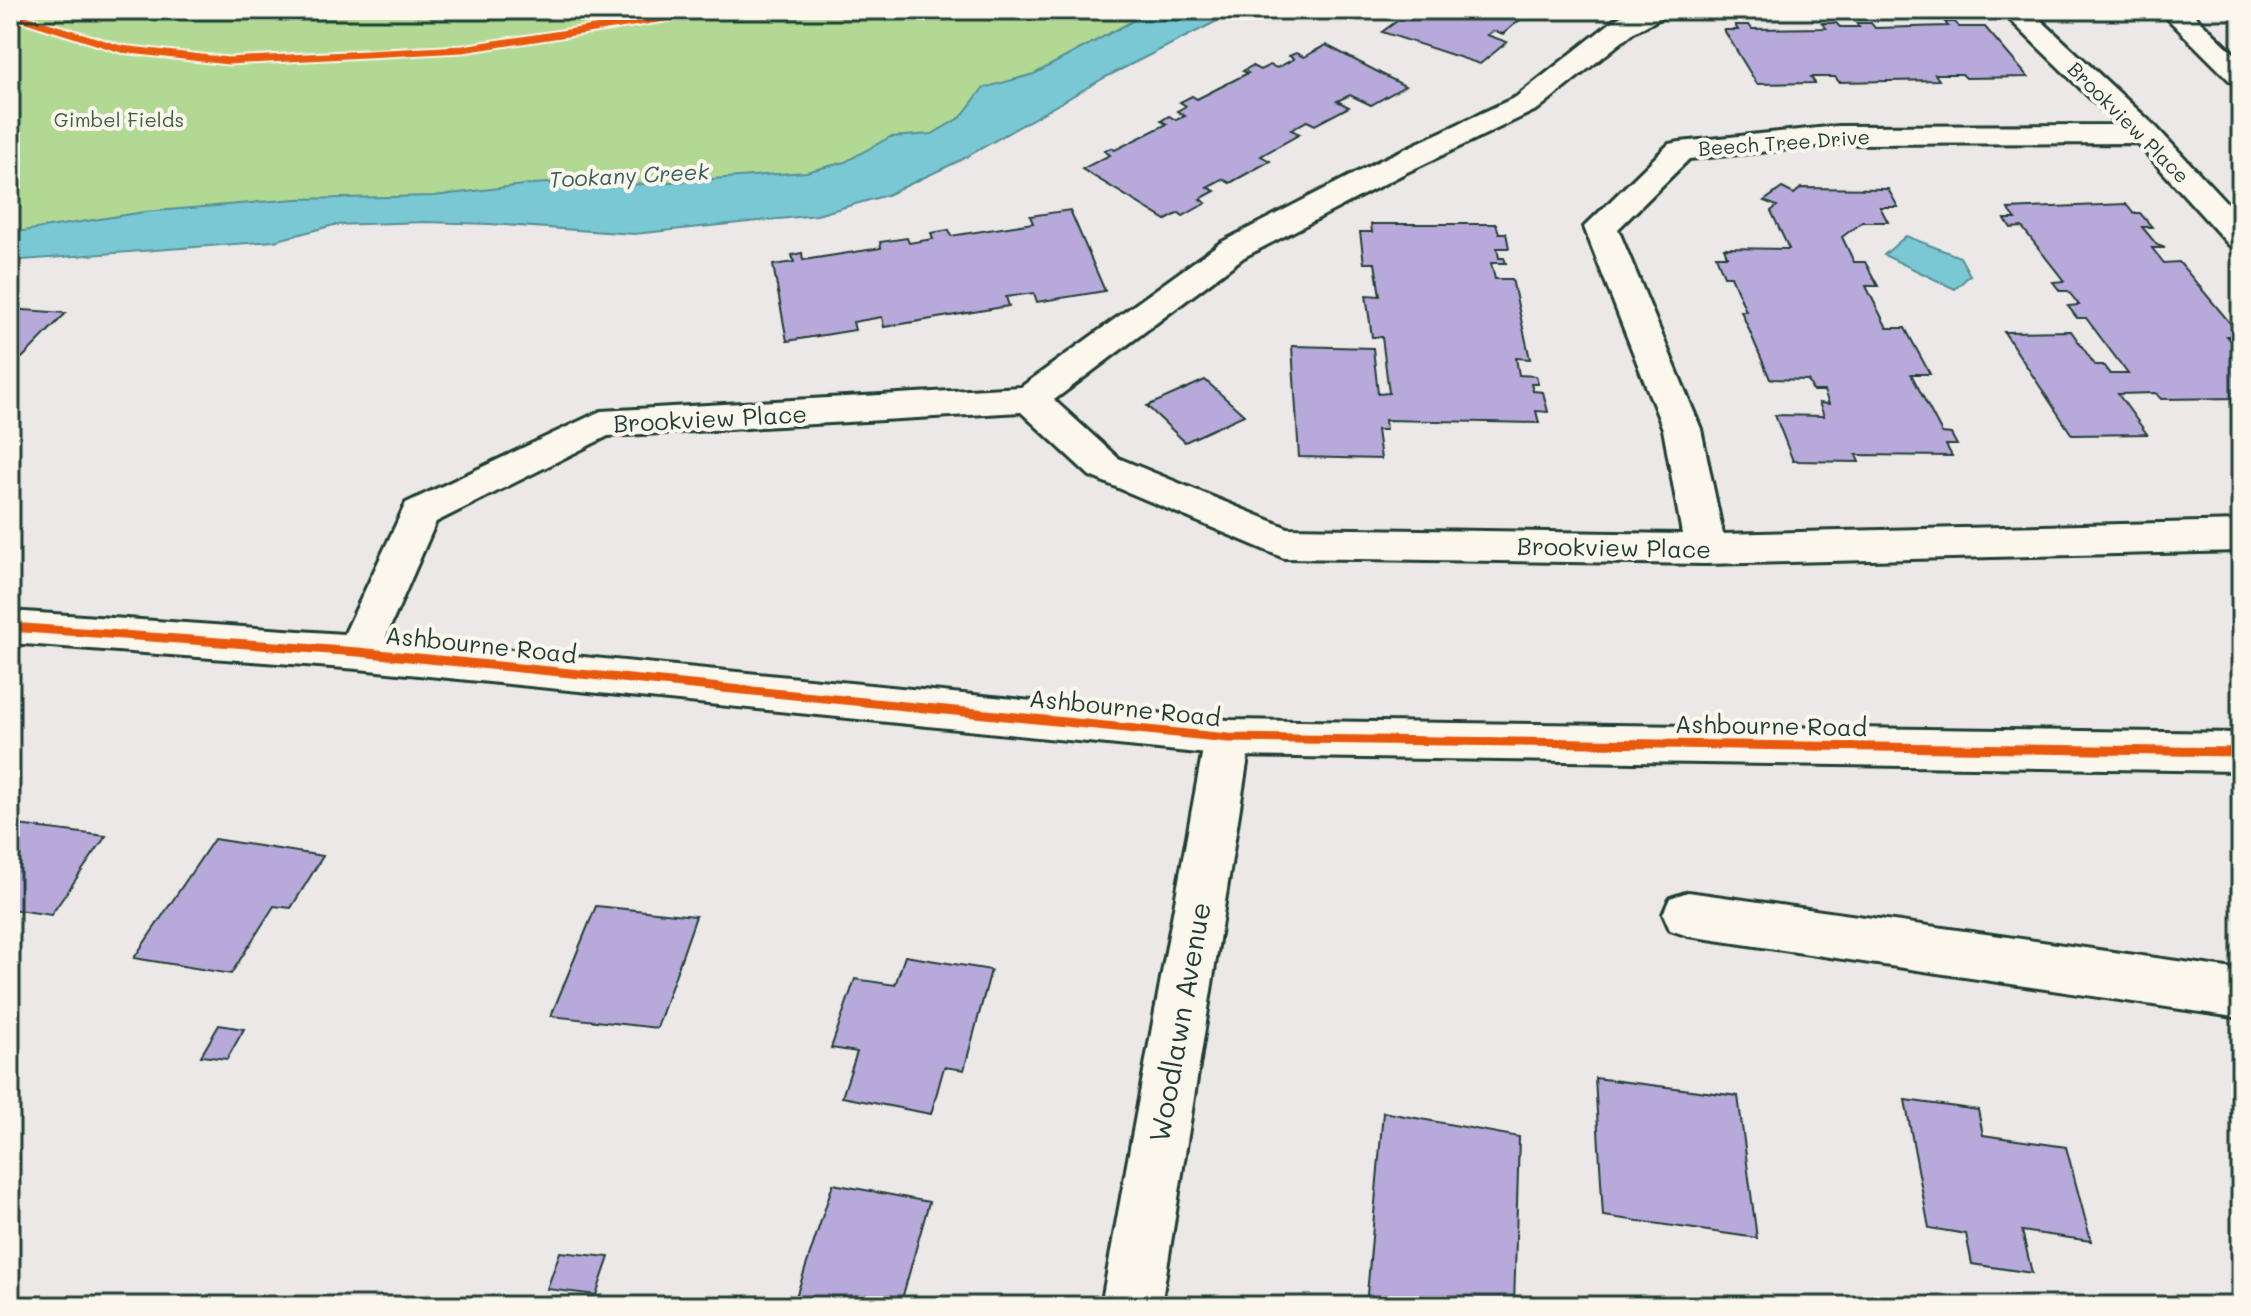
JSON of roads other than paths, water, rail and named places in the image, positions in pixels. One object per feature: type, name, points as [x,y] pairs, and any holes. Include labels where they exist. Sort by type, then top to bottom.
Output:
[{"type":"street","points":[[1030,399],[1232,250],[1392,167],[1527,103],[1624,26],[1654,10]]},
{"type":"street","name":"Brookview Place","points":[[2014,10],[2145,134],[2241,238]]},
{"type":"street","points":[[2173,10],[2241,76]]},
{"type":"street","name":"Beech Tree Drive","points":[[1705,549],[1682,429],[1601,227],[1680,151],[1838,135],[2145,134]]},
{"type":"street","name":"Brookview Place","points":[[358,652],[420,513],[601,424],[1030,399],[1104,467],[1284,543],[1705,549],[2241,536]]},
{"type":"street","name":"Ashbourne Road","points":[[10,627],[358,652],[1228,738],[2241,752]]},
{"type":"street","name":"Woodlawn Avenue","points":[[1131,1306],[1228,738]]},
{"type":"street","points":[[1688,914],[2241,994]]},
{"type":"water","points":[[1153,10],[1239,10],[1104,78],[961,160],[887,195],[817,215],[634,234],[426,222],[334,225],[274,241],[10,261],[10,233],[144,212],[296,199],[434,196],[581,181],[628,185],[806,172],[845,162],[890,137],[932,134],[961,117],[983,88],[1034,74]]},
{"type":"water","points":[[1906,236],[1960,257],[1970,275],[1955,289],[1884,255]]},
{"type":"park label","name":"Gimbel Fields","points":[[119,119]]},
{"type":"water label","name":"Tookany Creek","points":[[629,175]]}]
